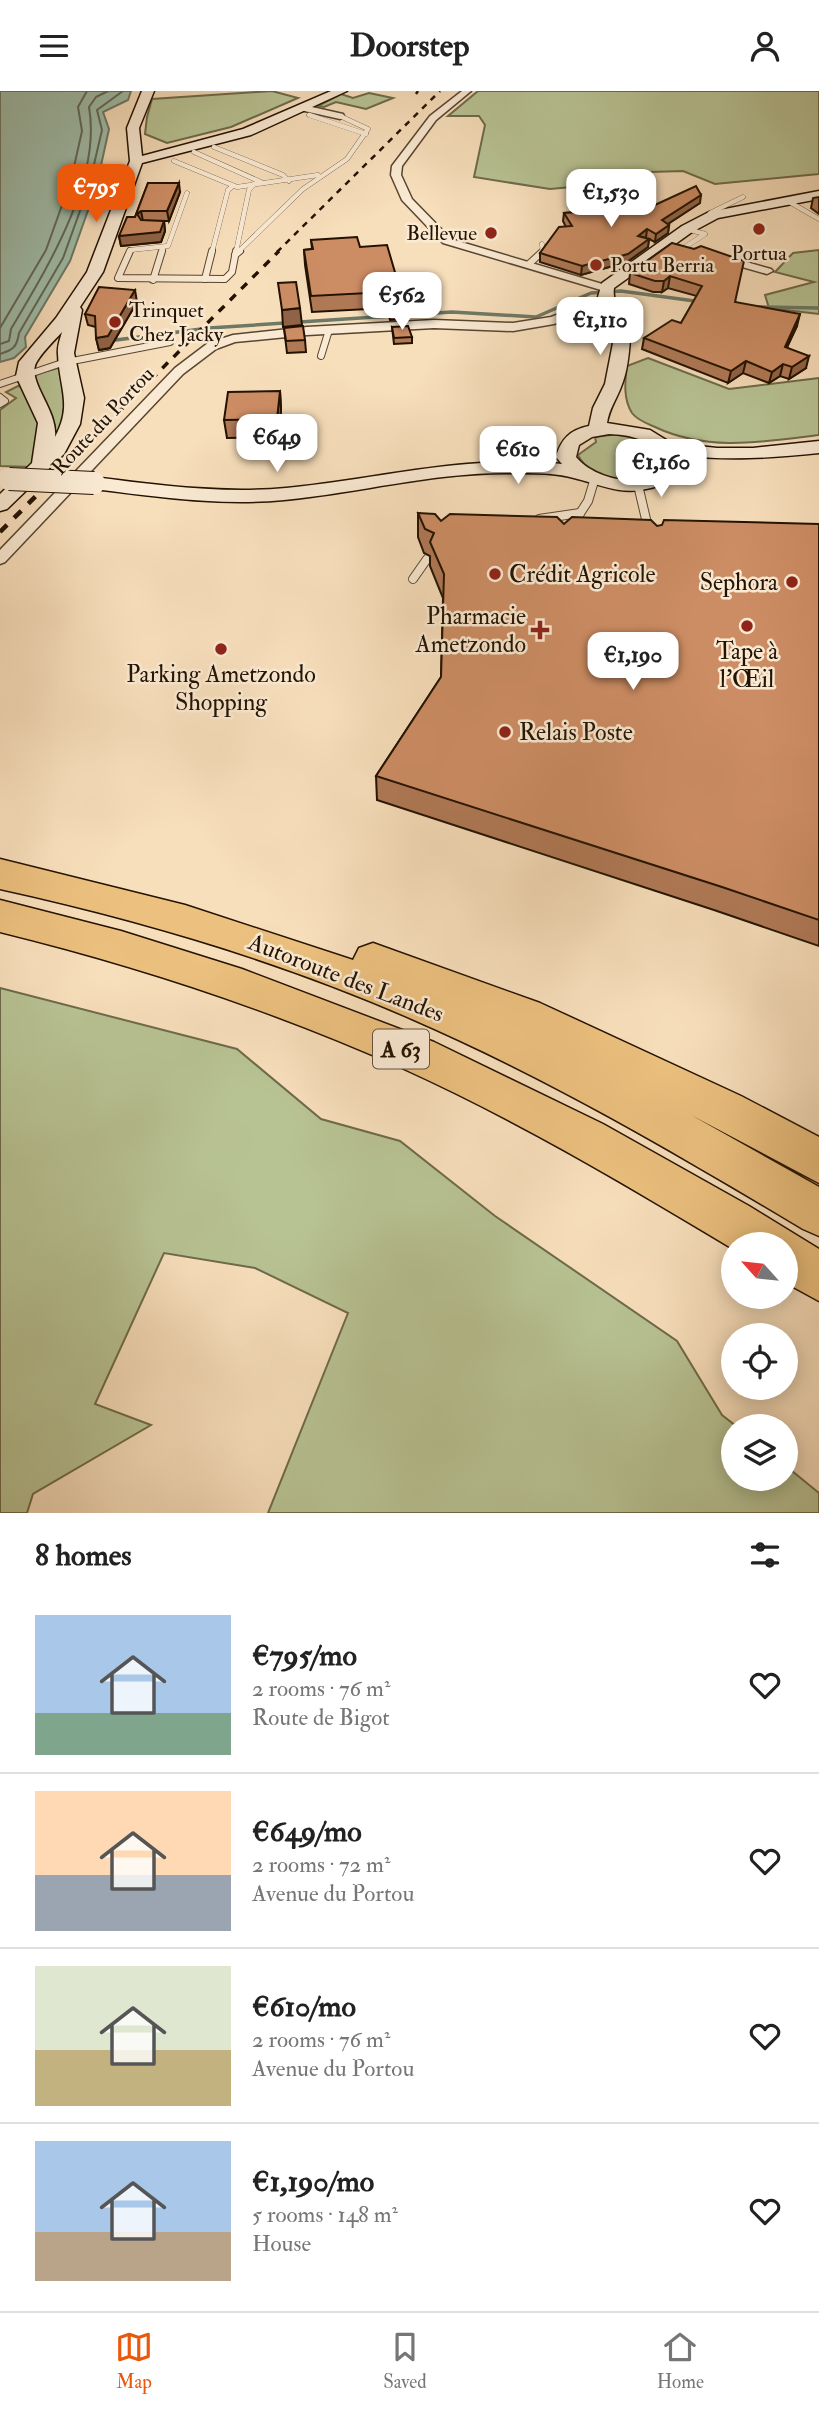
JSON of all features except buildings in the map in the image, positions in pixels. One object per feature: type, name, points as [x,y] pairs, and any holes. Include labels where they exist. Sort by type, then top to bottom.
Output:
[{"type":"highway","name":"Autoroute des Landes","points":[[0,874],[128,905],[240,938],[366,982],[454,1019],[583,1080],[674,1127],[819,1213]]},
{"type":"highway","name":"Autoroute des Landes","points":[[0,916],[173,963],[255,991],[407,1051],[476,1082],[618,1155],[749,1232]]},
{"type":"highway","points":[[240,938],[340,948],[526,1016],[726,1110],[819,1161]]},
{"type":"highway","points":[[798,1263],[819,1277]]},
{"type":"main road","points":[[42,463],[47,423],[28,384],[25,372],[27,362],[75,303],[95,272],[136,154],[133,128],[148,91]]},
{"type":"main road","points":[[136,154],[179,148],[247,132],[306,112],[341,91]]},
{"type":"main road","points":[[598,429],[598,419],[605,397],[612,388],[620,352],[621,330],[607,298],[690,248],[687,229],[712,214],[819,195]]},
{"type":"main road","points":[[0,505],[58,450],[71,424],[74,390],[66,362],[66,346],[75,303]]},
{"type":"main road","points":[[612,388],[618,396],[622,413],[632,423],[633,431]]},
{"type":"main road","points":[[460,469],[495,459],[566,449],[577,436],[598,429],[633,431],[646,435],[666,448],[717,454],[753,454],[819,447]]},
{"type":"main road","points":[[666,448],[671,460],[666,473]]},
{"type":"main road","points":[[566,449],[569,465],[585,477]]},
{"type":"main road","points":[[4,479],[94,484],[193,494],[254,496],[333,488],[460,469],[519,466],[585,477],[608,485],[638,485],[666,473],[819,459]]},
{"type":"street","points":[[467,91],[433,118],[402,160],[396,175],[407,200],[447,241],[529,264],[607,298]]},
{"type":"street","points":[[306,112],[340,116]]},
{"type":"street","points":[[690,248],[767,271]]},
{"type":"street","name":"Route du Portou","points":[[0,559],[179,372],[212,346],[233,339],[329,330],[434,324],[513,327],[554,320],[607,298]]},
{"type":"lane","points":[[306,112],[366,134]]},
{"type":"lane","points":[[234,256],[303,189],[347,159],[366,134],[368,129],[340,116]]},
{"type":"lane","points":[[214,147],[283,175],[289,181]]},
{"type":"lane","points":[[194,152],[263,183]]},
{"type":"lane","points":[[174,161],[233,186],[289,181],[324,174]]},
{"type":"lane","points":[[187,193],[168,246],[130,250],[118,278],[225,279],[232,272],[249,190],[254,184]]},
{"type":"lane","points":[[205,279],[228,190],[233,186]]},
{"type":"lane","points":[[700,206],[712,214],[743,197]]},
{"type":"lane","points":[[786,200],[819,219]]},
{"type":"lane","points":[[165,226],[176,226]]},
{"type":"lane","points":[[529,264],[542,253],[541,244]]},
{"type":"lane","points":[[153,280],[163,248]]},
{"type":"lane","points":[[321,356],[329,330]]},
{"type":"lane","points":[[0,384],[25,372],[170,342]]},
{"type":"lane","points":[[0,397],[5,401],[0,404]]},
{"type":"lane","points":[[574,522],[588,501],[585,477]]},
{"type":"lane","points":[[638,485],[653,544]]},
{"type":"lane","points":[[526,520],[580,513]]},
{"type":"lane","points":[[645,520],[657,524]]},
{"type":"lane","points":[[413,579],[427,559]]},
{"type":"shaded area","points":[[272,91],[298,98],[231,127],[167,143],[145,134],[152,99]]},
{"type":"shaded area","points":[[478,91],[819,91],[819,174],[715,184],[683,171],[650,172],[605,184],[550,189],[474,177],[485,125],[479,116],[448,116]]},
{"type":"shaded area","points":[[369,93],[393,98],[366,109],[336,102],[324,107],[318,106],[341,94],[353,98]]},
{"type":"shaded area","points":[[819,250],[819,314],[769,308],[765,295],[814,282],[775,272],[793,253]]},
{"type":"shaded area","points":[[648,358],[729,389],[819,378],[819,435],[756,442],[715,442],[675,435],[646,423],[629,408],[625,384],[627,366]]},
{"type":"shaded area","points":[[62,367],[67,383],[61,435],[51,436],[31,375]]},
{"type":"shaded area","points":[[18,386],[24,387],[40,425],[31,467],[0,466],[0,410],[16,398],[6,392]]},
{"type":"shaded area","points":[[618,434],[636,438],[651,446],[659,455],[657,466],[638,477],[615,479],[593,471],[584,464],[578,455],[596,442],[595,437]]},
{"type":"shaded area","points":[[0,988],[237,1049],[321,1119],[400,1141],[495,1216],[677,1341],[721,1414],[721,1491],[798,1491],[798,1476],[819,1493],[819,1513],[268,1513],[348,1313],[255,1268],[164,1253],[95,1404],[151,1425],[33,1494],[27,1513],[0,1513]]},
{"type":"water","points":[[0,91],[131,91],[128,100],[103,112],[109,129],[96,188],[70,261],[25,337],[26,347],[14,358],[0,362]]},
{"type":"waterway","points":[[94,171],[113,167]]},
{"type":"waterway","points":[[116,340],[209,328],[452,312],[536,317],[591,293],[621,291],[702,302]]},
{"type":"waterway","points":[[758,307],[819,308]]},
{"type":"railway","points":[[277,252],[440,91]]},
{"type":"railway","points":[[72,459],[279,251]]},
{"type":"railway","points":[[0,532],[74,458]]},
{"type":"place","name":"Portua","points":[[759,229]]},
{"type":"place","name":"Bellevue","points":[[491,233]]},
{"type":"place","name":"Portu Berria","points":[[596,265]]},
{"type":"place","name":"Trinquet Chez Jacky","points":[[115,322]]},
{"type":"place","name":"Crédit Agricole","points":[[495,574]]},
{"type":"place","name":"Sephora","points":[[792,582]]},
{"type":"place","name":"Tape à l'Œil","points":[[747,626]]},
{"type":"place","name":"Pharmacie Ametzondo","points":[[540,630]]},
{"type":"place","name":"Parking Ametzondo Shopping","points":[[221,649]]},
{"type":"place","name":"Relais Poste","points":[[505,732]]}]
